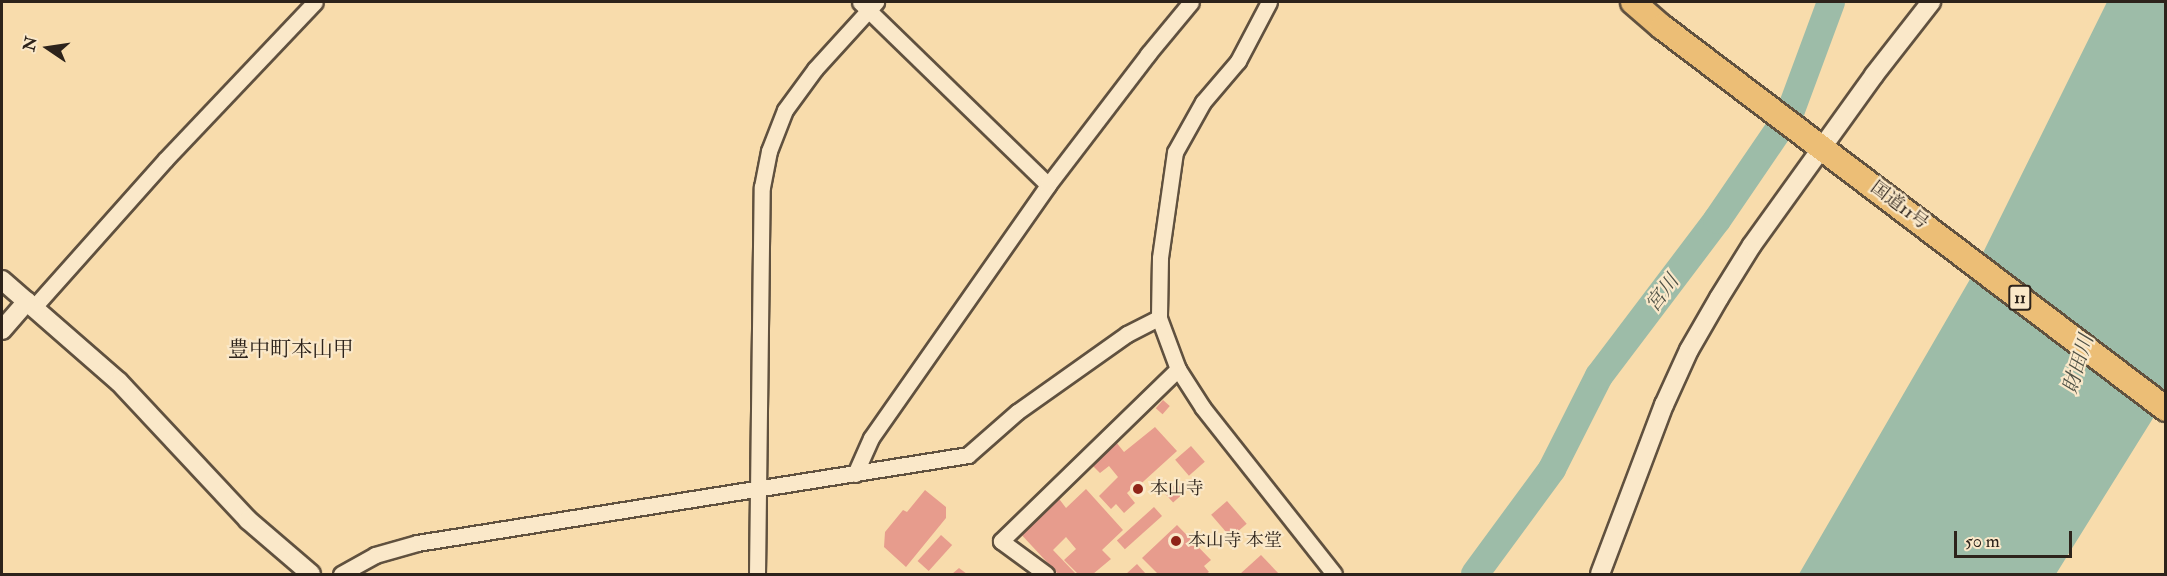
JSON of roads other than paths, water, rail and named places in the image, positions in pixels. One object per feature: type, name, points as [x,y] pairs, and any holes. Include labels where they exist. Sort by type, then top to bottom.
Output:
[{"type":"highway","name":"国道11号","points":[[1633,2],[2166,409]]},
{"type":"street","points":[[2,330],[31,304],[315,2]]},
{"type":"street","points":[[855,474],[871,438],[1048,185],[1148,54],[1191,2]]},
{"type":"street","points":[[1269,2],[1238,61],[1203,102],[1175,152],[1160,258],[1160,318],[1178,369],[1229,443],[1334,574]]},
{"type":"street","points":[[1600,574],[1664,405],[1689,351],[1752,245],[1818,145],[1931,2]]},
{"type":"street","points":[[757,574],[762,187],[769,150],[785,110],[815,69],[868,4],[1048,185]]},
{"type":"street","points":[[2,280],[119,382],[248,520],[312,574]]},
{"type":"street","points":[[341,574],[375,555],[417,543],[968,455],[1035,399],[1127,334],[1160,318]]},
{"type":"street","points":[[1046,574],[1001,541],[1127,416],[1178,369]]},
{"type":"water","name":"財田川","points":[[2107,2],[2165,2],[2165,399],[2056,574],[1799,574],[1969,281]]},
{"type":"waterway","name":"宮川","points":[[1475,574],[1552,469],[1599,376],[1717,220],[1790,113],[1831,2]]},
{"type":"place","name":"本山寺","points":[[1138,489]]},
{"type":"place","name":"本山寺 本堂","points":[[1176,541]]},
{"type":"district","name":"豊中町本山甲","points":[[291,350]]}]
